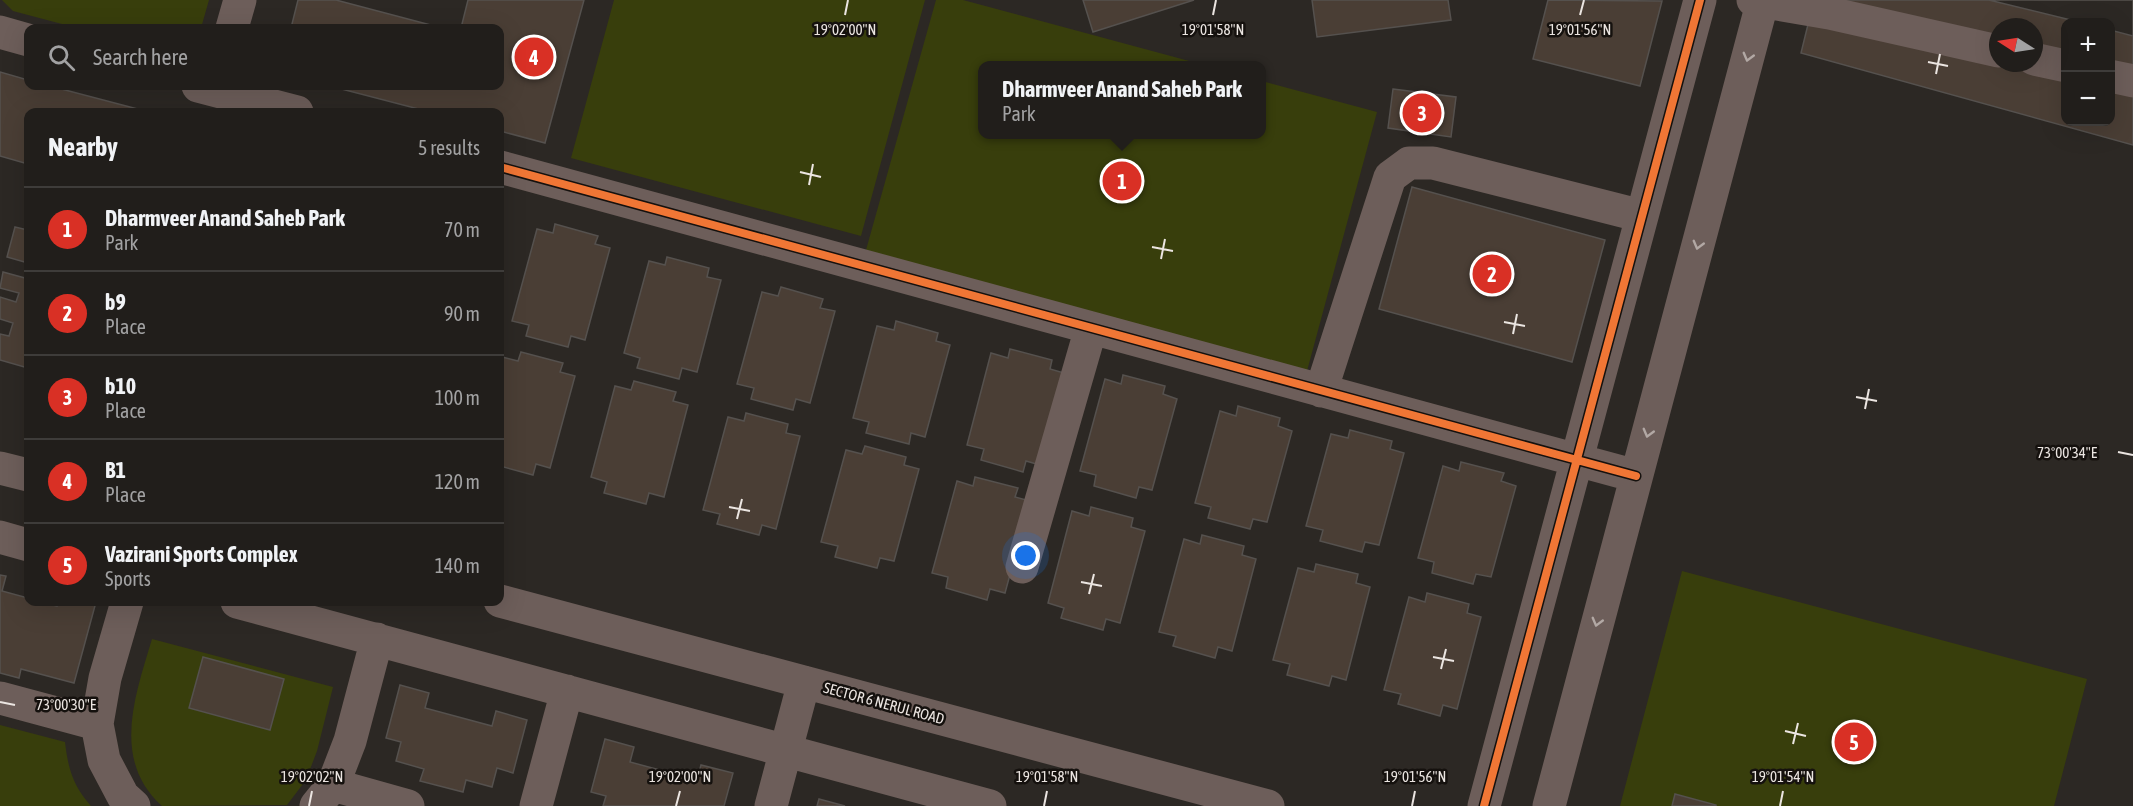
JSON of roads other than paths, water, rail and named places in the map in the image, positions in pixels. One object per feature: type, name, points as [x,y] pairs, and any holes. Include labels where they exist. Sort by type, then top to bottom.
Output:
[{"type":"street","points":[[233,24],[240,0]]},
{"type":"street","points":[[1484,806],[1700,0]]},
{"type":"street","points":[[1549,806],[1759,1],[1829,13],[1989,49]]},
{"type":"street","points":[[0,32],[24,39]]},
{"type":"street","points":[[2043,61],[2061,65]]},
{"type":"street","points":[[2115,77],[2133,81]]},
{"type":"street","points":[[210,93],[279,108]]},
{"type":"street","points":[[1321,391],[1390,177],[1409,163],[1432,163],[1642,216]]},
{"type":"street","points":[[504,168],[1636,476]]},
{"type":"street","points":[[1022,567],[1092,328]]},
{"type":"street","points":[[0,468],[24,474]]},
{"type":"street","points":[[0,537],[24,544]]},
{"type":"street","name":"SECTOR 6 NERUL ROAD","points":[[504,602],[1268,806]]},
{"type":"street","points":[[126,606],[105,678],[97,724],[104,759],[123,796],[134,806]]},
{"type":"street","points":[[252,606],[990,806]]},
{"type":"street","points":[[377,639],[350,741],[324,796],[408,806]]},
{"type":"street","points":[[771,806],[804,682]]},
{"type":"street","points":[[536,806],[567,691]]},
{"type":"street","points":[[0,698],[97,724]]},
{"type":"place","name":"B1","points":[[534,57]]},
{"type":"place","name":"b10","points":[[1422,113]]},
{"type":"place","name":"Dharmveer Anand Saheb Park","points":[[1122,181]]},
{"type":"place","name":"b9","points":[[1492,274]]},
{"type":"place","name":"Vazirani Sports Complex","points":[[1854,742]]}]
